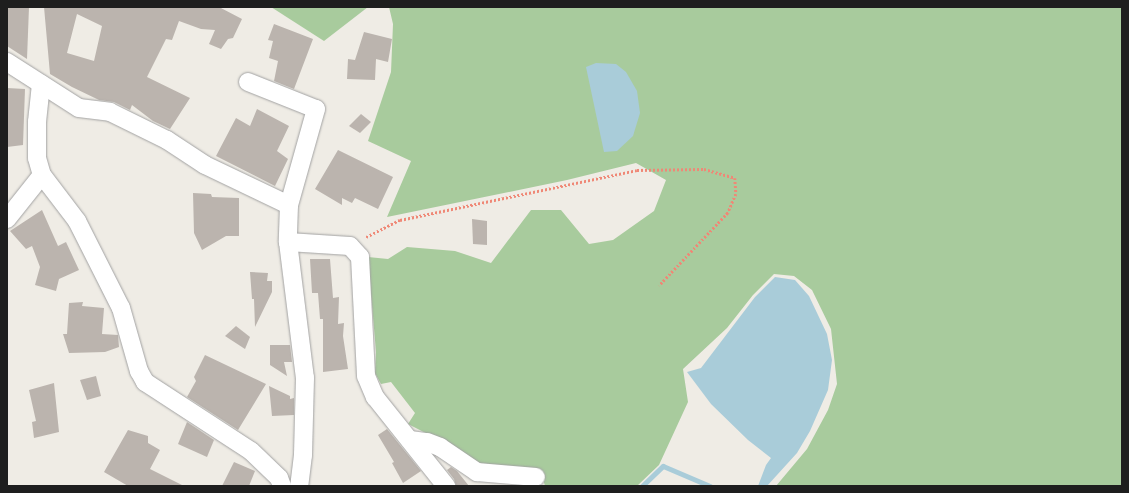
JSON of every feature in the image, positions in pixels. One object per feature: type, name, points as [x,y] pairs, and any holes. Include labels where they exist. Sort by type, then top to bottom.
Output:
[{"type":"street","points":[[7,62],[79,108],[110,112],[167,140],[205,165],[289,206]]},
{"type":"street","points":[[248,82],[316,109],[289,206],[288,242],[304,378],[303,455],[299,486]]},
{"type":"street","points":[[41,84],[36,122],[37,158],[42,175],[77,221],[121,308],[138,371],[145,382],[250,451],[279,478],[282,486]]},
{"type":"street","points":[[7,219],[42,175]]},
{"type":"street","points":[[288,242],[350,246],[360,257],[366,376],[375,397],[446,486]]},
{"type":"street","points":[[410,440],[427,442],[440,447],[477,472],[536,477]]},
{"type":"path","points":[[350,246],[400,220],[637,170],[704,169],[735,178],[736,194],[728,213],[659,286]]},
{"type":"green space","points":[[271,7],[368,7],[324,41]]},
{"type":"green space","points":[[389,7],[1122,7],[1122,486],[776,486],[807,449],[828,410],[837,384],[831,329],[812,290],[794,276],[774,274],[753,295],[727,328],[683,369],[688,402],[659,465],[637,486],[545,486],[541,472],[479,463],[453,447],[408,424],[415,413],[391,382],[381,384],[375,373],[376,352],[368,257],[388,259],[407,247],[455,251],[491,263],[531,210],[561,210],[589,244],[613,240],[654,211],[666,180],[636,163],[567,180],[387,217],[411,161],[368,141],[391,72],[393,24]]},
{"type":"water","points":[[596,63],[616,64],[626,72],[637,91],[640,113],[633,136],[617,151],[604,152],[586,67]]},
{"type":"water","points":[[775,277],[795,280],[809,296],[827,334],[832,360],[828,390],[810,431],[797,453],[767,486],[758,486],[766,465],[771,458],[748,440],[711,404],[687,372],[701,368],[755,297]]},
{"type":"building","points":[[7,7],[29,7],[27,59],[7,46]]},
{"type":"building","points":[[44,7],[219,7],[242,19],[233,38],[228,39],[221,49],[209,44],[215,30],[201,29],[179,21],[172,40],[166,39],[147,77],[190,98],[170,129],[153,121],[132,105],[130,110],[114,102],[99,100],[50,74]],"holes":[[[77,14],[102,26],[94,61],[67,53]]]},
{"type":"building","points":[[274,24],[313,39],[294,89],[274,81],[278,61],[269,58],[273,41],[268,40]]},
{"type":"building","points":[[364,32],[392,39],[388,62],[376,59],[375,80],[347,79],[348,59],[355,60]]},
{"type":"building","points":[[7,88],[25,89],[23,145],[7,147]]},
{"type":"building","points":[[257,109],[289,126],[277,151],[288,159],[275,186],[216,156],[236,118],[250,126]]},
{"type":"building","points":[[361,114],[371,122],[360,133],[349,126]]},
{"type":"building","points":[[338,150],[393,177],[378,209],[355,198],[352,203],[342,198],[342,205],[315,189]]},
{"type":"building","points":[[193,193],[211,194],[212,197],[239,198],[239,236],[226,236],[202,250],[194,233]]},
{"type":"building","points":[[42,210],[58,246],[66,242],[79,270],[59,279],[56,291],[35,285],[40,267],[32,246],[26,249],[10,231]]},
{"type":"building","points":[[472,219],[487,221],[487,245],[473,244]]},
{"type":"building","points":[[310,259],[330,259],[333,298],[339,297],[338,324],[344,323],[343,336],[348,369],[323,372],[323,319],[320,319],[318,293],[312,293]]},
{"type":"building","points":[[250,272],[268,273],[267,281],[272,281],[272,292],[255,327],[254,299],[252,299]]},
{"type":"building","points":[[83,302],[82,306],[104,308],[102,334],[118,335],[119,347],[105,352],[69,353],[63,334],[67,334],[69,303]]},
{"type":"building","points":[[236,326],[250,337],[245,349],[225,336]]},
{"type":"building","points":[[270,345],[290,345],[292,362],[284,362],[287,376],[270,365]]},
{"type":"building","points":[[205,355],[266,384],[238,430],[187,397],[196,381],[194,377]]},
{"type":"building","points":[[96,376],[101,396],[87,400],[80,380]]},
{"type":"building","points":[[54,383],[59,432],[34,438],[32,422],[36,421],[29,390]]},
{"type":"building","points":[[269,386],[290,396],[290,399],[294,398],[294,415],[272,416]]},
{"type":"building","points":[[187,422],[214,440],[207,457],[178,444]]},
{"type":"building","points":[[387,429],[421,471],[403,483],[392,463],[394,462],[378,435]]},
{"type":"building","points":[[128,430],[148,436],[148,443],[160,450],[150,469],[184,486],[128,486],[104,472]]},
{"type":"building","points":[[234,462],[255,471],[249,486],[222,486]]},
{"type":"building","points":[[451,467],[457,471],[469,486],[456,486],[454,479],[447,470]]},
{"type":"waterway","points":[[642,486],[663,466],[710,486]]}]
